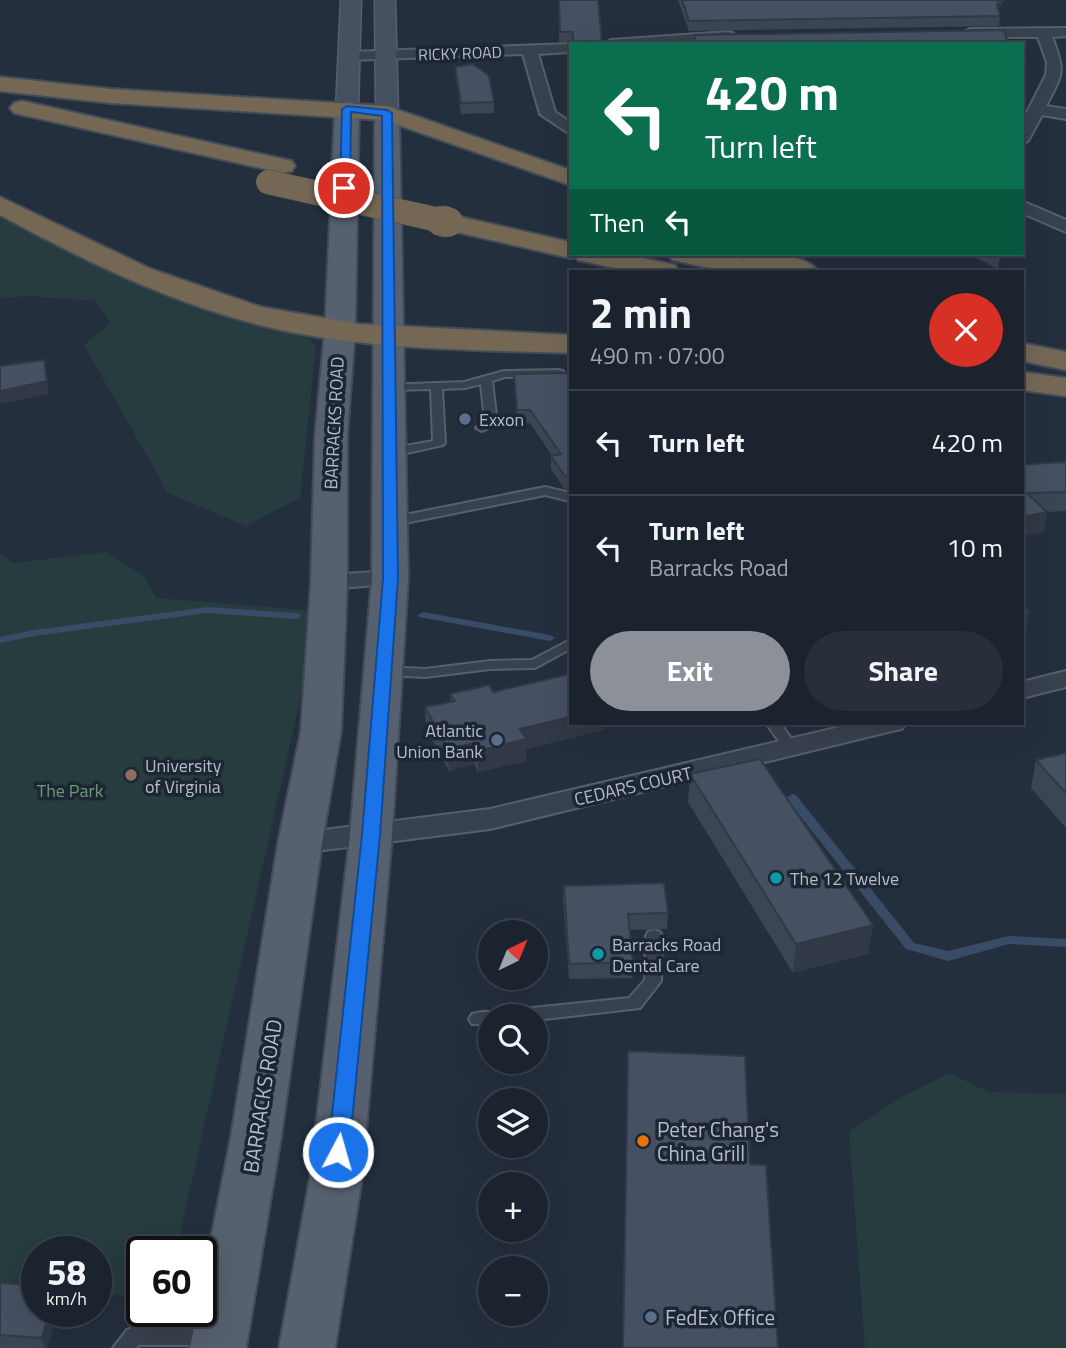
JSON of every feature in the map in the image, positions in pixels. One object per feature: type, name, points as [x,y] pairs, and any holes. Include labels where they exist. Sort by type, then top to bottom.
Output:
[{"type":"highway","points":[[0,84],[111,96],[387,113],[569,178]]},
{"type":"highway","points":[[0,103],[275,174]]},
{"type":"highway","points":[[0,121],[275,174],[454,213],[569,229]]},
{"type":"highway","points":[[0,205],[70,243],[192,293],[288,323],[388,335],[569,344]]},
{"type":"highway","points":[[454,213],[569,250]]},
{"type":"highway","points":[[597,256],[660,270]]},
{"type":"highway","points":[[691,256],[757,270]]},
{"type":"highway","points":[[760,256],[801,270]]},
{"type":"highway","points":[[1025,335],[1066,338]]},
{"type":"highway","points":[[1025,335],[1066,361]]},
{"type":"highway","points":[[1024,381],[1066,387]]},
{"type":"main road","name":"BARRACKS ROAD","points":[[219,1342],[256,1137],[300,843],[321,731],[329,582],[331,437],[340,330],[351,0]]},
{"type":"main road","points":[[307,1348],[333,1205],[371,835],[390,578],[385,0]]},
{"type":"street","points":[[949,33],[1066,32]]},
{"type":"street","points":[[1024,134],[1054,75],[1055,62],[1043,33]]},
{"type":"street","points":[[642,42],[737,36]]},
{"type":"street","name":"RICKY ROAD","points":[[349,57],[569,48]]},
{"type":"street","points":[[530,51],[548,114],[569,128]]},
{"type":"street","points":[[1037,109],[1066,114]]},
{"type":"street","points":[[1024,207],[1066,227]]},
{"type":"street","points":[[329,582],[390,578]]},
{"type":"street","points":[[1024,690],[1066,679]]},
{"type":"street","name":"CEDARS COURT","points":[[371,835],[490,819],[884,725]]},
{"type":"street","points":[[300,843],[371,835]]},
{"type":"lane","points":[[388,387],[465,385],[504,374],[559,373]]},
{"type":"lane","points":[[482,428],[491,424],[484,402],[486,379]]},
{"type":"lane","points":[[436,386],[439,443]]},
{"type":"lane","points":[[438,419],[451,414]]},
{"type":"lane","points":[[389,453],[452,439]]},
{"type":"lane","points":[[390,522],[545,491],[569,497]]},
{"type":"lane","points":[[383,671],[425,673],[490,665],[535,664],[569,645]]},
{"type":"lane","points":[[774,725],[791,748]]},
{"type":"lane","points":[[548,1013],[634,1004],[653,981],[654,936]]},
{"type":"lane","points":[[122,1348],[134,1336],[219,1342]]},
{"type":"green space","points":[[0,214],[303,334],[316,346],[300,498],[246,526],[168,493],[84,345],[111,323],[96,301],[30,296],[0,298]]},
{"type":"green space","name":"University of Virginia","points":[[106,552],[145,577],[156,598],[320,611],[179,1236],[126,1236],[126,1295],[112,1295],[112,1236],[21,1236],[21,1293],[0,1292],[0,554],[14,563]]},
{"type":"green space","points":[[949,1073],[989,1092],[1066,1094],[1066,1348],[865,1348],[849,1132],[902,1097]]},
{"type":"building","points":[[559,0],[598,0],[602,42],[573,42],[573,32],[560,32]]},
{"type":"building","points":[[682,0],[1000,0],[997,5],[1000,16],[689,21]]},
{"type":"building","points":[[1004,30],[1007,42],[696,42],[694,35]]},
{"type":"building","points":[[473,64],[489,76],[494,102],[461,103],[455,67]]},
{"type":"building","points":[[44,360],[47,381],[0,391],[0,366]]},
{"type":"building","points":[[569,373],[569,477],[564,475],[551,456],[561,454],[530,410],[517,410],[514,374]]},
{"type":"building","points":[[1066,462],[1066,492],[1027,493],[1047,512],[1024,517],[1024,465]]},
{"type":"building","points":[[569,674],[569,717],[520,729],[526,739],[478,751],[474,743],[448,749],[425,707],[455,701],[450,694],[489,685],[493,692]]},
{"type":"building","points":[[1066,753],[1066,793],[1036,760]]},
{"type":"building","name":"The 12 Twelve","points":[[760,759],[873,925],[796,944],[690,774]]},
{"type":"building","name":"Barracks Road Dental Care","points":[[664,883],[668,913],[628,914],[633,962],[569,964],[564,886]]},
{"type":"building","points":[[628,1051],[745,1056],[750,1164],[766,1165],[778,1348],[623,1348]]},
{"type":"building","points":[[0,1283],[21,1284],[21,1327],[45,1327],[42,1338],[0,1335]]},
{"type":"waterway","points":[[0,640],[207,610],[297,616]]},
{"type":"waterway","points":[[423,615],[550,638]]},
{"type":"waterway","points":[[792,798],[910,946],[948,956],[1009,940],[1066,943]]},
{"type":"place","name":"Exxon","points":[[465,419]]},
{"type":"place","name":"Atlantic Union Bank","points":[[497,740]]},
{"type":"place","name":"University of Virginia","points":[[131,775]]},
{"type":"place","name":"The 12 Twelve","points":[[776,878]]},
{"type":"place","name":"Barracks Road Dental Care","points":[[598,954]]},
{"type":"place","name":"Peter Chang's China Grill","points":[[643,1141]]},
{"type":"place","name":"FedEx Office","points":[[651,1317]]},
{"type":"route","points":[[338,1152],[371,835],[390,578],[387,113],[347,109],[344,188]]},
{"type":"park label","name":"The Park","points":[[70,790]]}]
